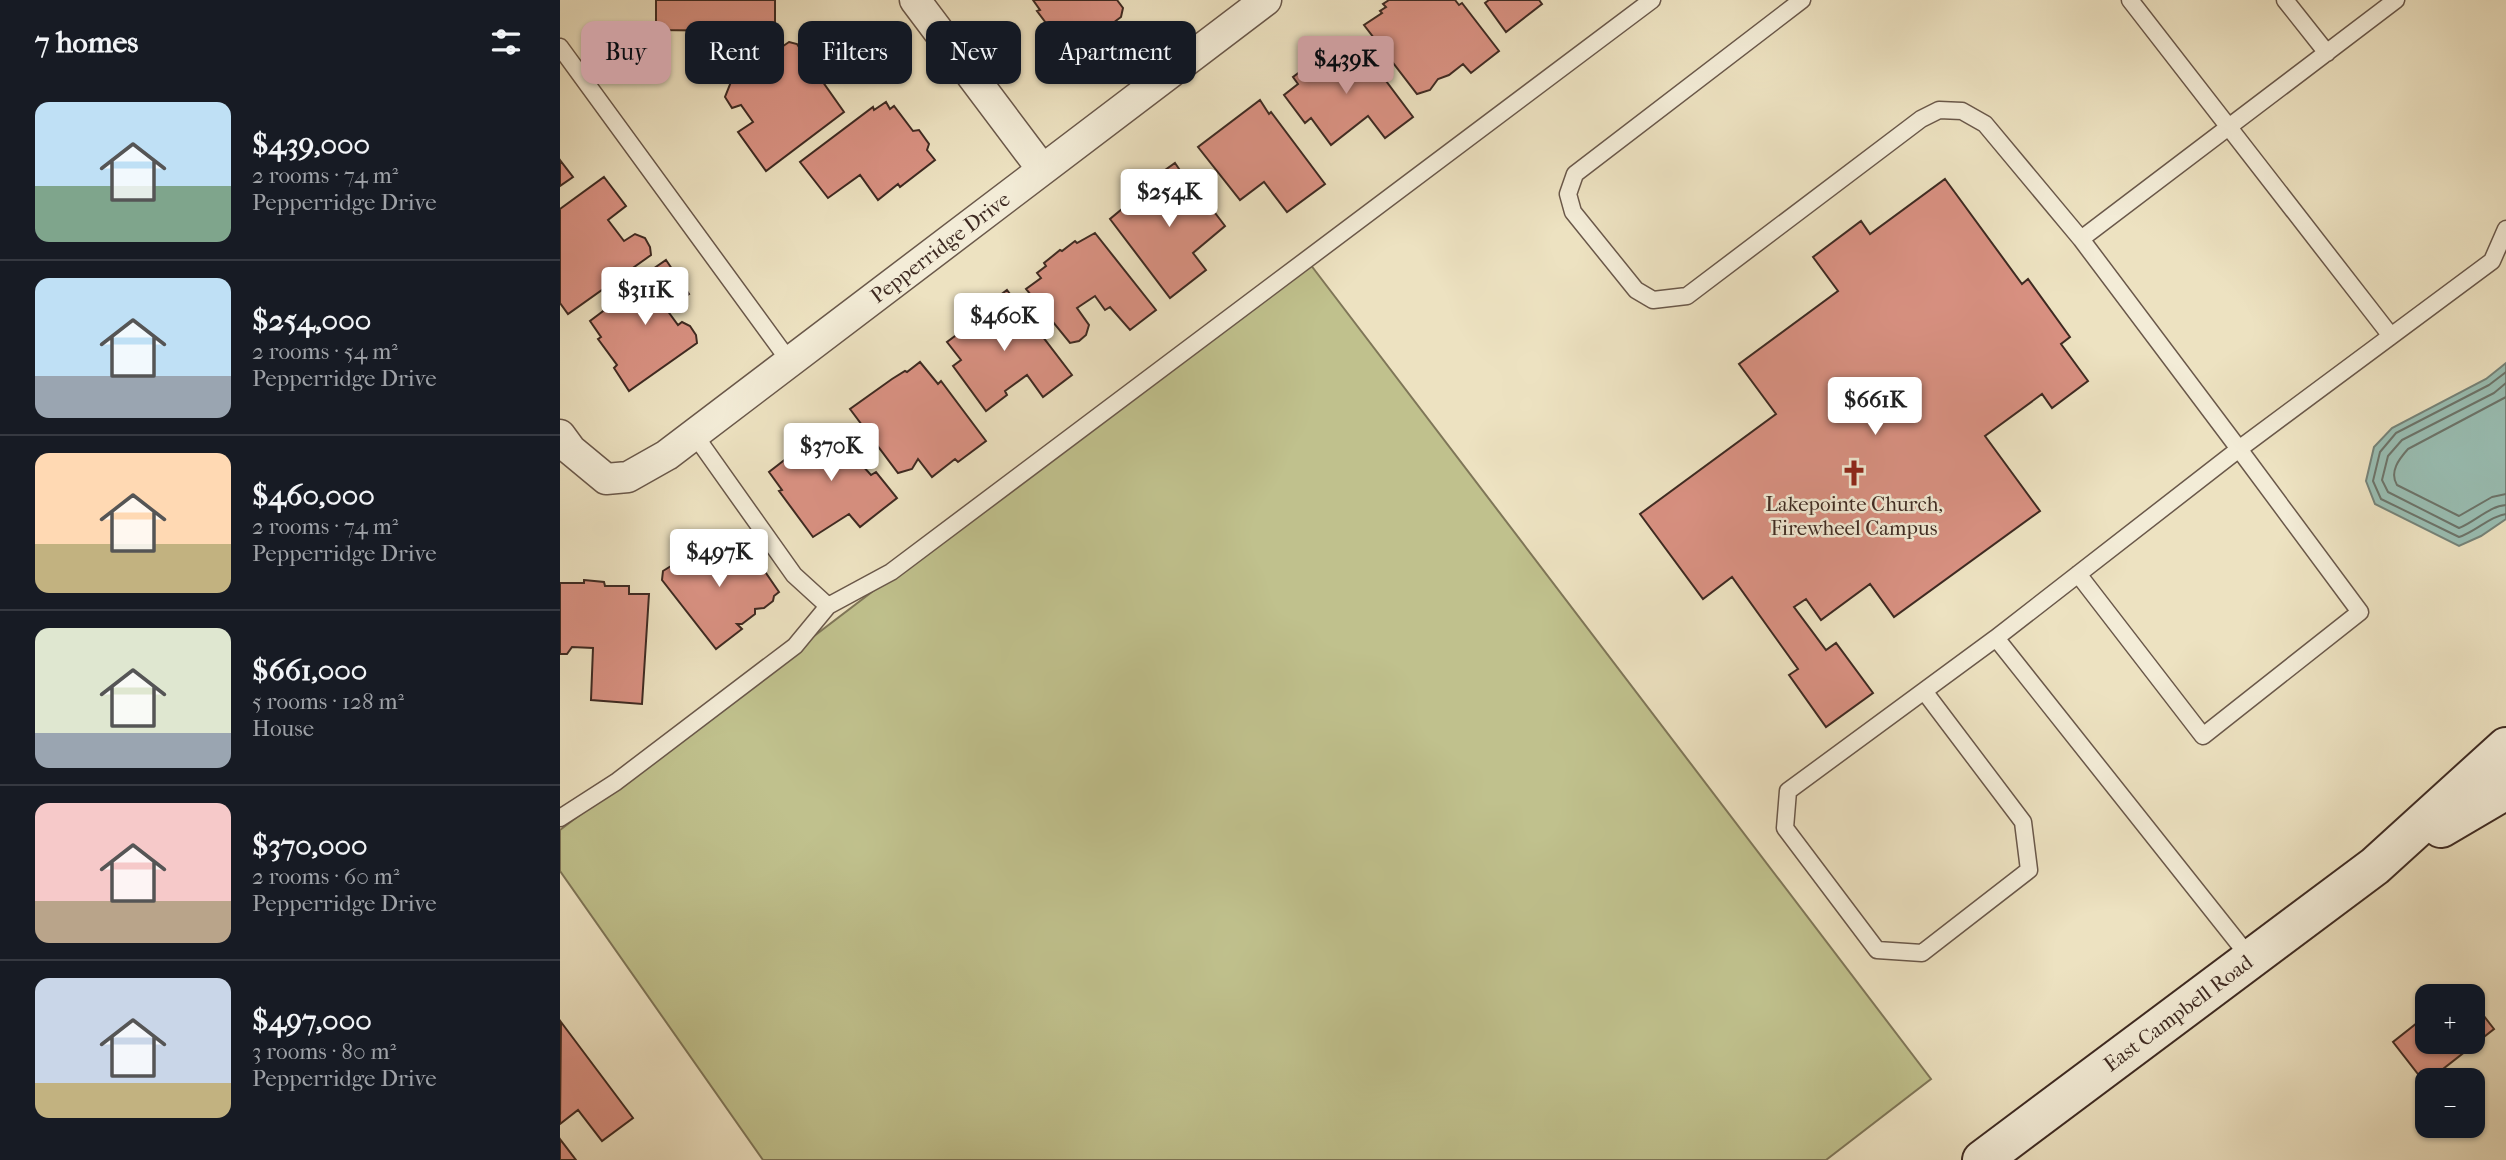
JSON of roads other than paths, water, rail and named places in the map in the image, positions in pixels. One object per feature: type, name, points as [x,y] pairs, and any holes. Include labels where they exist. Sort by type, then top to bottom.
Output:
[{"type":"main road","name":"East Campbell Road","points":[[1982,1160],[2375,866],[2506,747]]},
{"type":"main road","name":"East Campbell Road","points":[[2375,866],[2506,790]]},
{"type":"street","points":[[915,0],[1042,169]]},
{"type":"street","name":"Pepperridge Drive","points":[[560,435],[571,450],[606,479],[628,477],[667,455],[1266,0]]},
{"type":"lane","points":[[560,818],[616,782],[795,646],[828,606],[891,572],[1652,0]]},
{"type":"lane","points":[[1801,0],[1575,174],[1568,194],[1573,212],[1636,290],[1653,300],[1686,296],[1921,119],[1939,110],[1962,111],[1984,124],[2081,239],[2360,612],[2203,736],[2078,574]]},
{"type":"lane","points":[[2130,0],[2391,336]]},
{"type":"lane","points":[[2285,0],[2327,53]]},
{"type":"lane","points":[[2081,239],[2396,0]]},
{"type":"lane","points":[[560,47],[790,362]]},
{"type":"lane","points":[[1924,691],[2023,822],[2029,870],[1922,953],[1877,950],[1785,828],[1788,791],[1996,638],[2239,449],[2491,261],[2506,229]]},
{"type":"lane","points":[[694,435],[794,575],[828,606]]},
{"type":"lane","points":[[1996,638],[2250,959]]},
{"type":"water","points":[[2506,363],[2506,519],[2481,536],[2459,546],[2375,504],[2366,481],[2374,447],[2392,428],[2486,379]]},
{"type":"place","name":"Lakepointe Church, Firewheel Campus","points":[[1854,473]]}]
